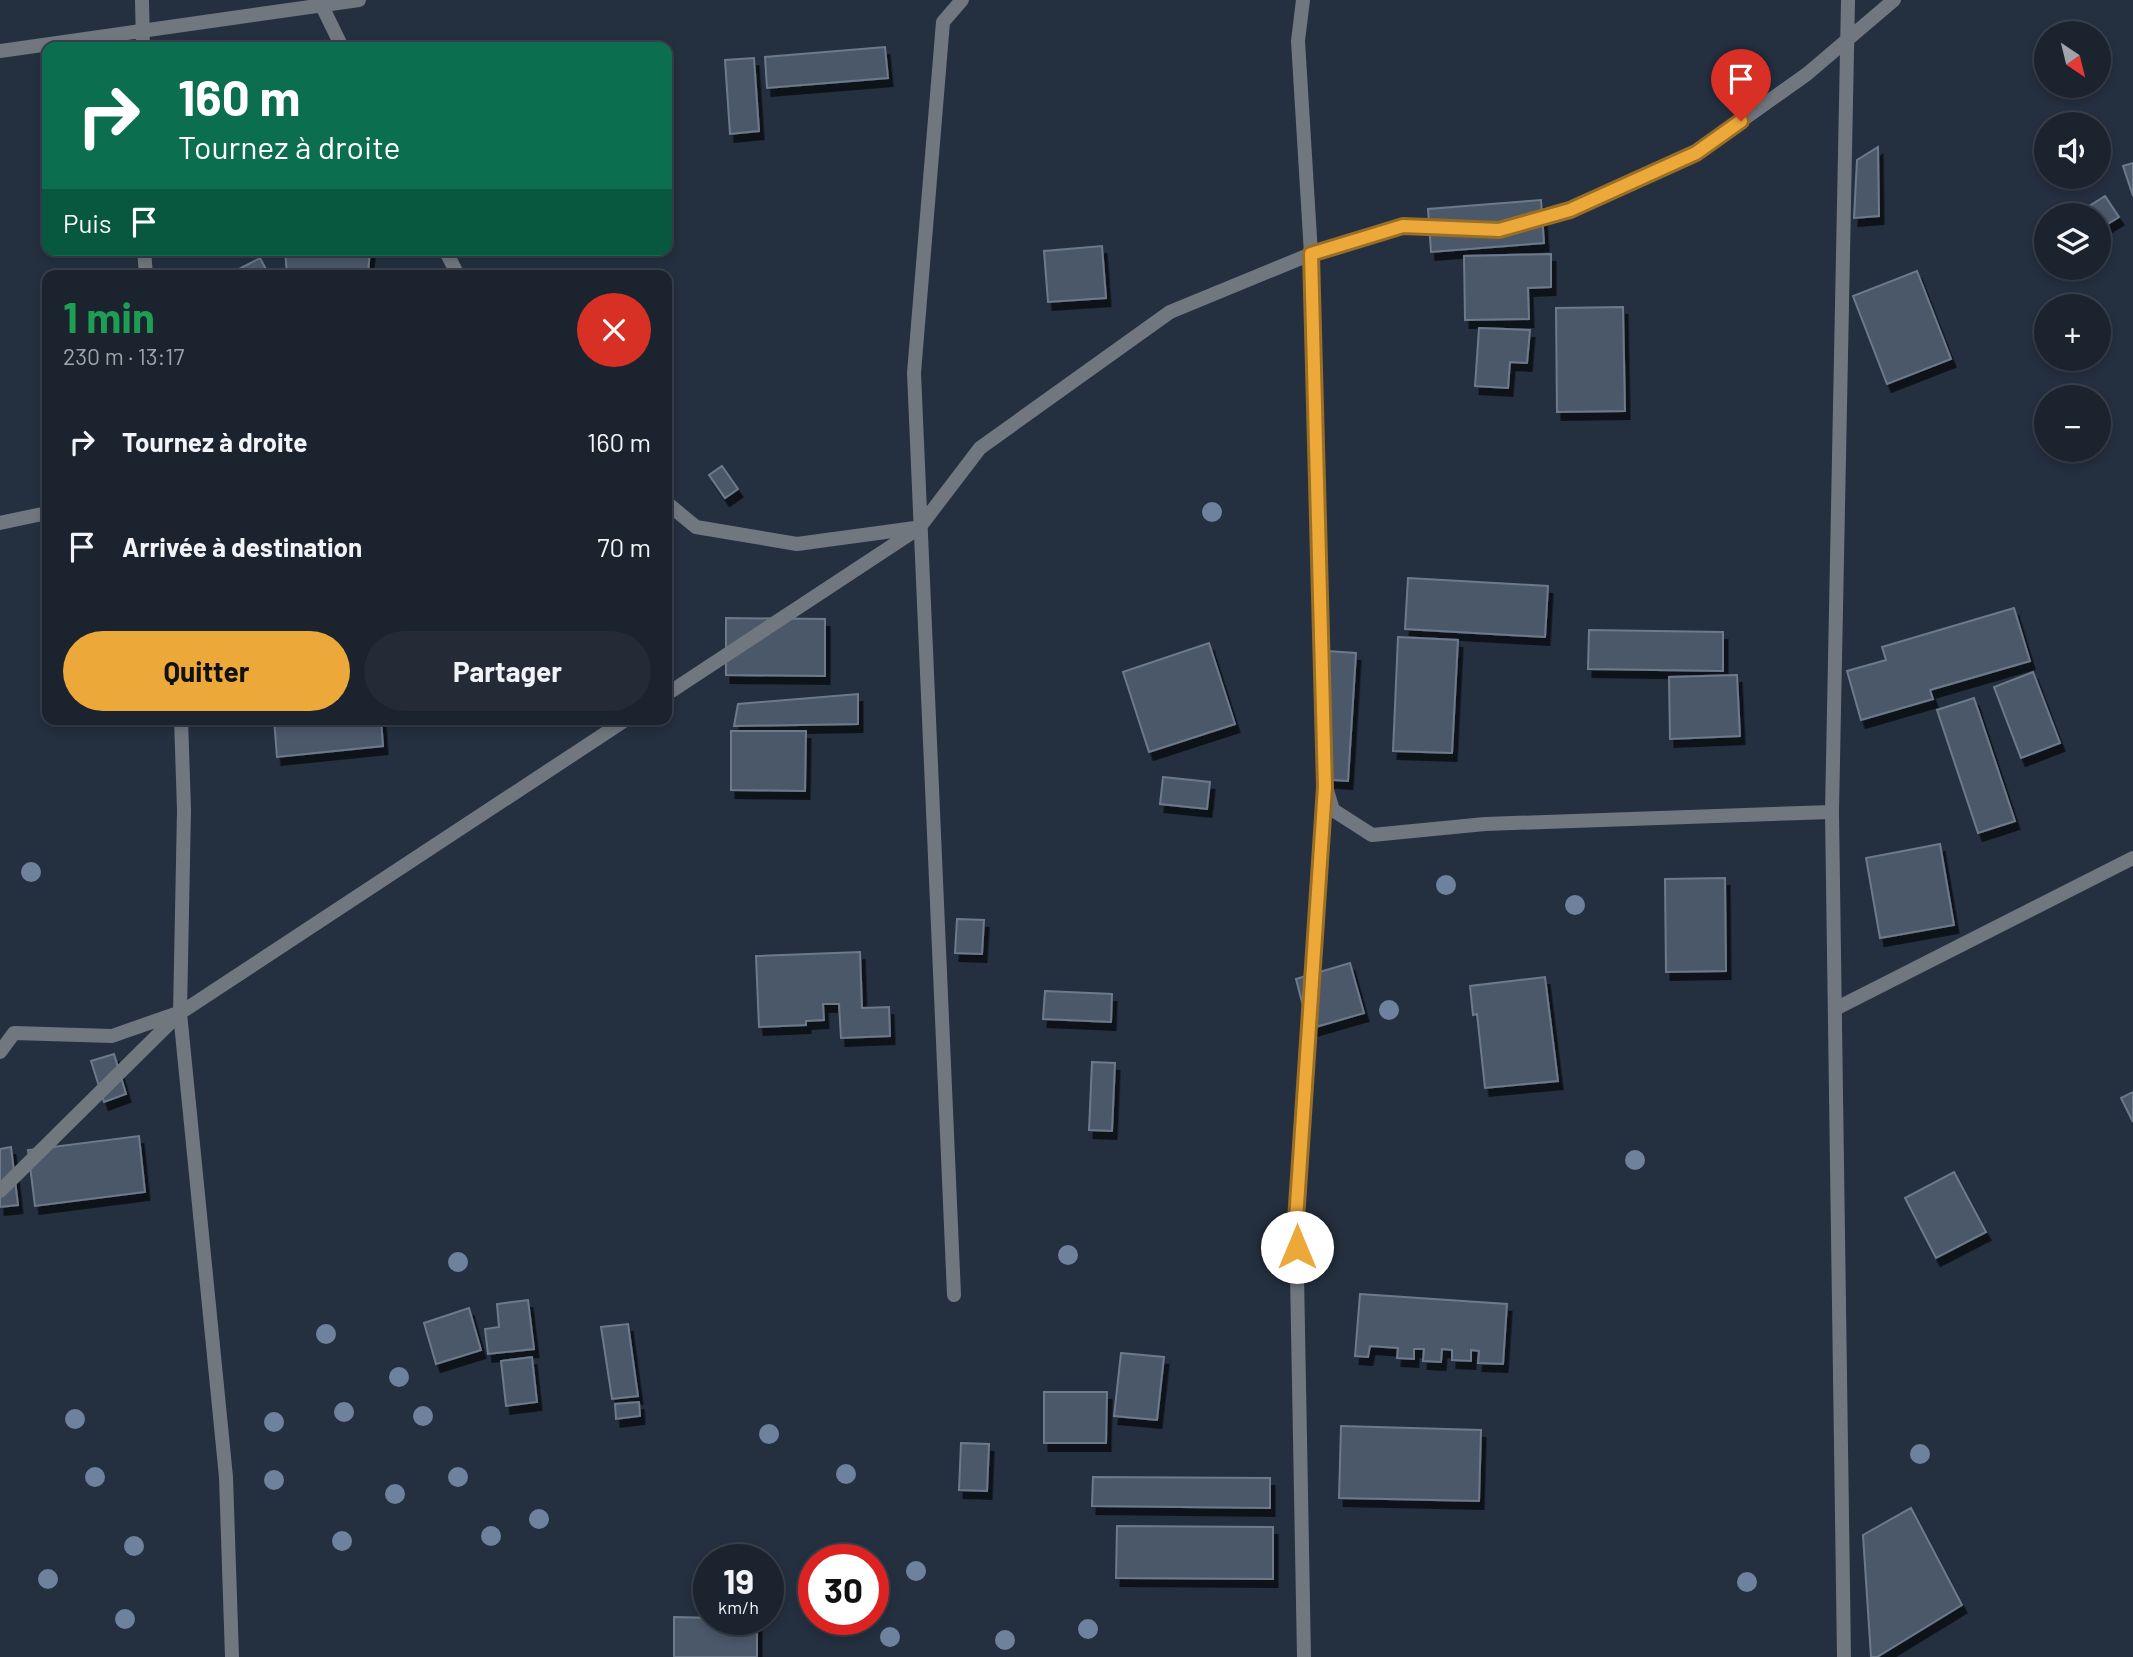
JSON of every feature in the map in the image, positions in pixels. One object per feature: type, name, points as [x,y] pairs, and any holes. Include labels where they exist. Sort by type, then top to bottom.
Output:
[{"type":"street","points":[[142,0],[143,42]]},
{"type":"street","points":[[65,42],[359,0]]},
{"type":"street","points":[[954,1295],[914,373],[943,22],[962,0]]},
{"type":"street","points":[[1303,0],[1298,41],[1311,254],[1325,787],[1296,1220],[1304,1657]]},
{"type":"street","points":[[1844,1657],[1832,812],[1848,0]]},
{"type":"street","points":[[672,691],[919,528],[980,447],[1170,312],[1311,254],[1403,226],[1499,230],[1570,210],[1696,153],[1807,74],[1894,0]]},
{"type":"street","points":[[322,6],[340,42]]},
{"type":"street","points":[[0,51],[42,45]]},
{"type":"street","points":[[672,507],[696,527],[797,544],[919,528]]},
{"type":"street","points":[[0,523],[42,514]]},
{"type":"street","points":[[181,725],[184,810],[180,1013],[226,1477],[232,1657]]},
{"type":"street","points":[[0,1191],[180,1013],[619,725]]},
{"type":"street","points":[[1325,787],[1333,810],[1372,835],[1485,824],[1832,812]]},
{"type":"street","points":[[1835,1009],[2133,858]]},
{"type":"street","points":[[0,1052],[14,1033],[112,1036],[180,1013]]},
{"type":"building","points":[[885,47],[888,78],[767,88],[765,57]]},
{"type":"building","points":[[754,58],[759,131],[730,134],[725,60]]},
{"type":"building","points":[[1878,147],[1879,216],[1854,218],[1857,160]]},
{"type":"building","points":[[2133,163],[2133,196],[2123,166]]},
{"type":"building","points":[[2105,196],[2110,203],[2094,203]]},
{"type":"building","points":[[1541,200],[1544,243],[1431,252],[1428,209]]},
{"type":"building","points":[[2111,205],[2119,217],[2111,222]]},
{"type":"building","points":[[1102,246],[1106,298],[1048,302],[1044,251]]},
{"type":"building","points":[[1551,254],[1551,287],[1528,288],[1529,319],[1465,320],[1464,256]]},
{"type":"building","points":[[285,256],[369,256],[368,270],[287,270]]},
{"type":"building","points":[[260,258],[266,270],[240,270]]},
{"type":"building","points":[[1917,271],[1951,359],[1887,384],[1853,296]]},
{"type":"building","points":[[1623,307],[1625,411],[1557,412],[1556,308]]},
{"type":"building","points":[[1479,328],[1530,330],[1527,363],[1510,362],[1508,388],[1475,386]]},
{"type":"building","points":[[722,466],[738,489],[725,498],[709,475]]},
{"type":"building","points":[[1408,578],[1548,586],[1545,637],[1405,629]]},
{"type":"building","points":[[2014,608],[2030,661],[1930,690],[1933,699],[1861,720],[1847,671],[1886,660],[1882,647]]},
{"type":"building","points":[[726,618],[825,619],[825,676],[726,675]]},
{"type":"building","points":[[1589,630],[1723,632],[1723,671],[1588,669]]},
{"type":"building","points":[[1398,637],[1458,640],[1452,753],[1393,751]]},
{"type":"building","points":[[1209,643],[1235,724],[1149,752],[1123,672]]},
{"type":"building","points":[[1327,651],[1356,653],[1348,781],[1319,779]]},
{"type":"building","points":[[2033,672],[2060,743],[2021,758],[1994,687]]},
{"type":"building","points":[[1737,675],[1740,736],[1670,739],[1669,677]]},
{"type":"building","points":[[858,694],[858,724],[734,726],[738,704]]},
{"type":"building","points":[[1974,698],[2015,821],[1978,833],[1937,710]]},
{"type":"building","points":[[274,725],[381,725],[383,746],[277,757]]},
{"type":"building","points":[[731,731],[806,731],[805,791],[731,790]]},
{"type":"building","points":[[1163,777],[1210,782],[1207,809],[1160,804]]},
{"type":"building","points":[[1940,844],[1954,925],[1880,938],[1866,858]]},
{"type":"building","points":[[1725,878],[1726,971],[1666,972],[1665,879]]},
{"type":"building","points":[[957,919],[984,920],[982,954],[955,953]]},
{"type":"building","points":[[860,952],[862,1008],[889,1007],[890,1036],[841,1038],[839,1004],[823,1004],[824,1020],[806,1021],[806,1025],[759,1027],[756,956]]},
{"type":"building","points":[[1350,963],[1364,1013],[1309,1029],[1296,979]]},
{"type":"building","points":[[1545,977],[1558,1081],[1485,1088],[1477,1014],[1473,1015],[1470,986]]},
{"type":"building","points":[[1045,991],[1112,994],[1111,1022],[1043,1019]]},
{"type":"building","points":[[114,1054],[126,1094],[104,1102],[91,1061]]},
{"type":"building","points":[[1092,1062],[1115,1063],[1112,1131],[1089,1130]]},
{"type":"building","points":[[2133,1092],[2133,1122],[2121,1098]]},
{"type":"building","points":[[139,1136],[145,1192],[35,1206],[28,1150]]},
{"type":"building","points":[[11,1147],[18,1205],[0,1207],[0,1149]]},
{"type":"building","points":[[1954,1172],[1986,1232],[1936,1258],[1905,1198]]},
{"type":"building","points":[[1360,1294],[1507,1304],[1503,1364],[1478,1363],[1479,1351],[1471,1350],[1471,1361],[1452,1360],[1452,1350],[1442,1349],[1441,1362],[1423,1361],[1424,1349],[1414,1349],[1414,1359],[1397,1358],[1398,1348],[1370,1346],[1368,1357],[1355,1356]]},
{"type":"building","points":[[528,1300],[534,1349],[488,1354],[485,1329],[499,1327],[497,1304]]},
{"type":"building","points":[[469,1308],[481,1350],[436,1364],[424,1323]]},
{"type":"building","points":[[628,1324],[638,1396],[612,1399],[601,1327]]},
{"type":"building","points":[[1121,1353],[1164,1357],[1157,1420],[1114,1416]]},
{"type":"building","points":[[532,1357],[537,1402],[506,1406],[501,1361]]},
{"type":"building","points":[[1044,1392],[1107,1392],[1106,1443],[1044,1443]]},
{"type":"building","points":[[639,1402],[640,1416],[616,1419],[615,1404]]},
{"type":"building","points":[[1341,1426],[1481,1430],[1479,1501],[1339,1498]]},
{"type":"building","points":[[961,1443],[989,1444],[987,1491],[959,1490]]},
{"type":"building","points":[[1093,1477],[1270,1478],[1270,1508],[1092,1506]]},
{"type":"building","points":[[1911,1508],[1962,1605],[1877,1657],[1871,1657],[1863,1535]]},
{"type":"building","points":[[1117,1526],[1273,1527],[1273,1579],[1116,1578]]},
{"type":"building","points":[[674,1617],[693,1617],[693,1635],[757,1635],[757,1657],[674,1657]]},
{"type":"route","points":[[1297,1247],[1296,1220],[1325,787],[1311,254],[1403,226],[1499,230],[1570,210],[1696,153],[1741,121]]}]
